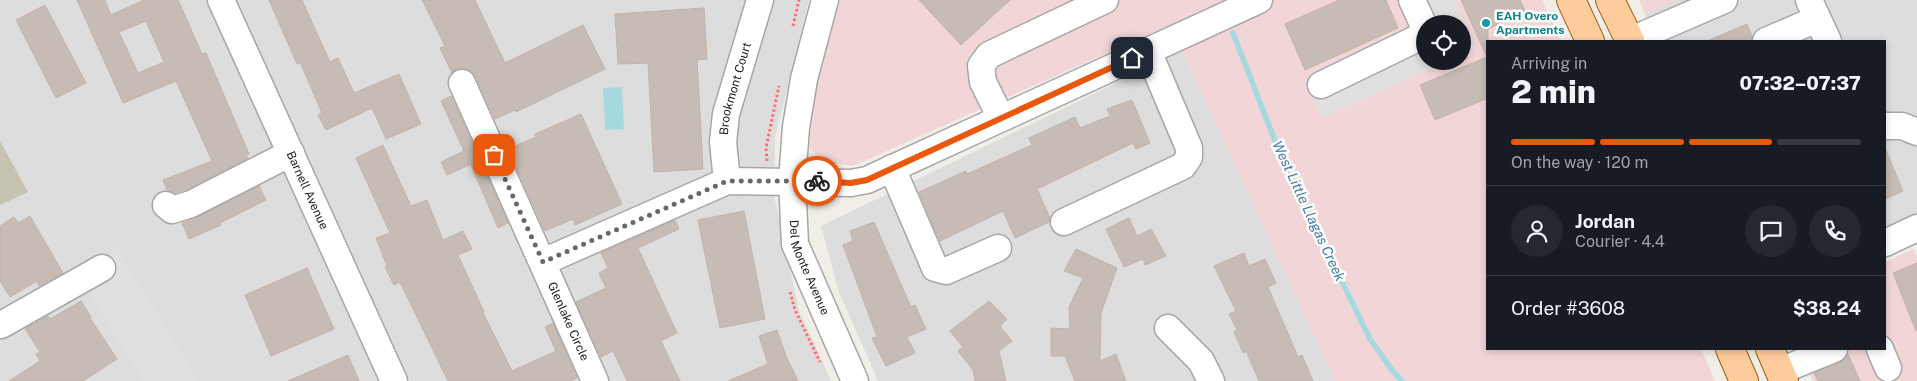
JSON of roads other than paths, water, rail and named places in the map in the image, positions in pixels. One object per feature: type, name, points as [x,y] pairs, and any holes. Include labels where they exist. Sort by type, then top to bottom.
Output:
[{"type":"main road","points":[[1571,0],[1590,40]]},
{"type":"main road","points":[[1614,1],[1630,40]]},
{"type":"main road","points":[[1730,350],[1744,381]]},
{"type":"street","name":"Barnell Avenue","points":[[221,0],[394,381]]},
{"type":"street","name":"Brookmont Court","points":[[727,181],[723,142],[726,114],[760,0]]},
{"type":"street","name":"Del Monte Avenue","points":[[825,0],[804,80],[796,127],[792,180],[795,244],[855,381]]},
{"type":"street","points":[[1001,118],[984,82],[981,66],[989,55],[1105,0]]},
{"type":"street","points":[[1321,85],[1422,36],[1423,24],[1412,0]]},
{"type":"street","points":[[1632,40],[1724,0]]},
{"type":"street","points":[[462,83],[543,262],[727,181],[792,180],[851,183],[867,180],[1148,51],[1245,3]]},
{"type":"street","points":[[1768,40],[1818,20]]},
{"type":"street","points":[[1064,222],[1183,166],[1189,157],[1190,148],[1148,51]]},
{"type":"street","points":[[1886,126],[1902,126],[1917,132]]},
{"type":"street","points":[[166,205],[172,210],[191,204],[291,153]]},
{"type":"street","points":[[892,168],[935,268],[946,272],[998,248]]},
{"type":"street","points":[[1886,243],[1917,228]]},
{"type":"street","name":"Glenlake Circle","points":[[543,262],[595,381]]},
{"type":"street","points":[[1,325],[102,268]]},
{"type":"street","points":[[1168,328],[1201,361],[1211,381]]},
{"type":"street","points":[[1778,367],[1831,350]]},
{"type":"water","points":[[622,87],[624,129],[605,130],[603,88]]},
{"type":"waterway","name":"West Little Llagas Creek","points":[[1233,33],[1277,146],[1300,195],[1370,339],[1402,381]]},
{"type":"place","name":"EAH Overo Apartments","points":[[1486,23]]}]
